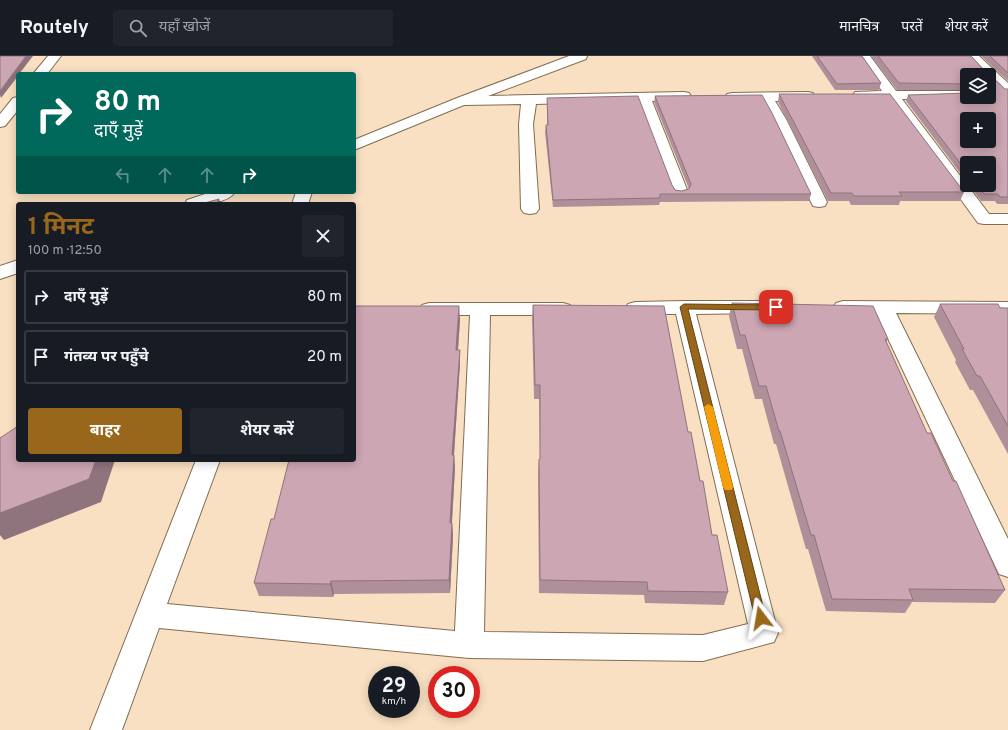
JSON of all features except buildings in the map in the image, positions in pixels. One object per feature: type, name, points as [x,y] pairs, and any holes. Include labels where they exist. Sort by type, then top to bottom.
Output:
[{"type":"street","points":[[42,72],[55,56]]},
{"type":"street","points":[[356,144],[462,101],[581,56]]},
{"type":"street","points":[[863,56],[984,219],[1008,219]]},
{"type":"street","points":[[972,56],[1004,94]]},
{"type":"street","points":[[844,95],[960,95]]},
{"type":"street","points":[[462,101],[696,96]]},
{"type":"street","points":[[719,96],[821,96]]},
{"type":"street","points":[[643,97],[680,192]]},
{"type":"street","points":[[766,97],[779,119],[819,202]]},
{"type":"street","points":[[528,99],[526,124],[530,209]]},
{"type":"street","points":[[1,121],[16,103]]},
{"type":"street","points":[[199,202],[221,194]]},
{"type":"street","points":[[0,273],[16,267]]},
{"type":"street","points":[[151,615],[469,645],[703,648],[764,633],[684,307]]},
{"type":"street","points":[[613,308],[779,307]]},
{"type":"street","points":[[827,307],[1008,308]]},
{"type":"street","points":[[883,307],[1008,566]]},
{"type":"street","points":[[409,309],[480,310],[582,308]]},
{"type":"street","points":[[469,645],[480,310]]},
{"type":"street","points":[[106,730],[151,615],[207,462]]},
{"type":"slow traffic","points":[[708,407],[728,487]]},
{"type":"route","points":[[761,618],[684,307],[776,307]]}]
